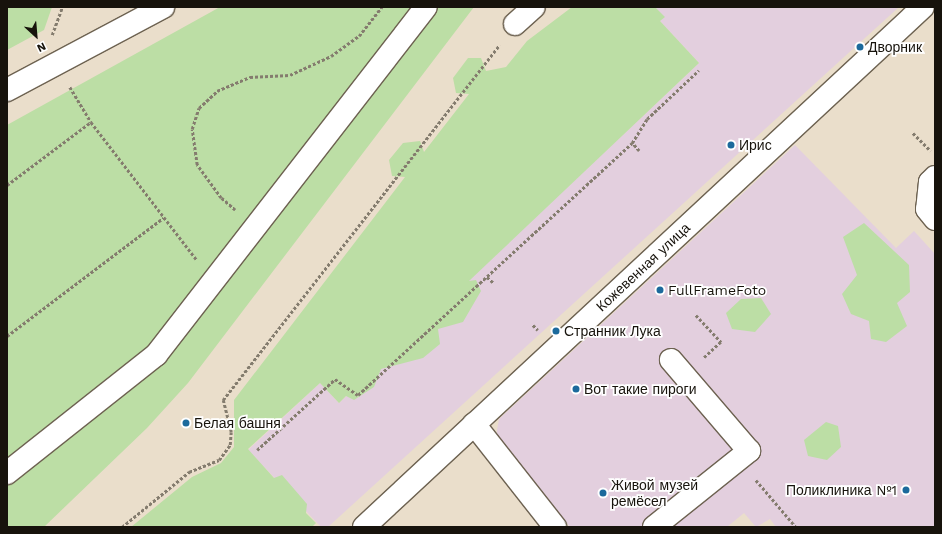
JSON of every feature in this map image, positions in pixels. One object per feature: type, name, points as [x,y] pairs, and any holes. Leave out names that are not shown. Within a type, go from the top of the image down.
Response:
[{"type":"street","points":[[7,90],[163,7]]},
{"type":"street","points":[[7,473],[156,355],[257,228],[426,7]]},
{"type":"street","points":[[515,24],[534,7]]},
{"type":"street","name":"Кожевенная улица","points":[[364,527],[922,7]]},
{"type":"street","points":[[935,177],[930,182],[927,209],[935,219]]},
{"type":"street","points":[[654,527],[749,451],[671,360]]},
{"type":"street","points":[[474,424],[555,527]]},
{"type":"path","points":[[50,41],[62,7]]},
{"type":"path","points":[[257,228],[221,198],[197,165],[192,129],[199,108],[217,91],[250,77],[290,75],[331,56],[359,36],[382,7]]},
{"type":"path","points":[[122,527],[189,472],[219,460],[230,445],[231,432],[223,400],[515,24]]},
{"type":"path","points":[[257,450],[335,379],[358,396],[632,143],[647,119],[699,70]]},
{"type":"path","points":[[70,92],[163,218],[182,241]]},
{"type":"path","points":[[7,185],[92,122]]},
{"type":"path","points":[[913,133],[935,155]]},
{"type":"path","points":[[632,143],[640,150]]},
{"type":"path","points":[[7,336],[163,218]]},
{"type":"path","points":[[487,277],[494,283]]},
{"type":"path","points":[[696,315],[721,342]]},
{"type":"path","points":[[738,460],[796,527]]},
{"type":"shaded area","points":[[655,7],[899,7],[328,527],[321,527],[248,450],[320,383],[339,403],[699,63],[660,21],[664,17]]},
{"type":"shaded area","points":[[795,145],[896,248],[914,231],[935,254],[935,527],[776,527],[770,519],[756,527],[744,513],[727,527],[570,527],[496,436],[499,419]]},
{"type":"green space","points":[[7,7],[52,7],[44,30],[7,50]]},
{"type":"green space","points":[[220,7],[418,7],[153,349],[7,462],[7,125]]},
{"type":"green space","points":[[437,7],[474,7],[188,383],[147,428],[44,527],[7,527],[7,465],[214,298]]},
{"type":"green space","points":[[572,7],[655,7],[665,17],[660,21],[699,63],[469,281],[476,280],[481,291],[463,322],[438,329],[440,344],[423,358],[381,369],[374,387],[354,400],[346,396],[339,403],[320,383],[248,449],[274,478],[282,475],[307,504],[306,513],[316,523],[312,527],[131,527],[192,477],[221,463],[234,447],[234,400],[405,177],[392,176],[389,160],[403,143],[420,141],[424,152],[469,94],[456,93],[453,78],[468,58],[481,58],[486,71],[506,67],[527,41]]},
{"type":"green space","points":[[864,223],[909,265],[910,292],[897,303],[907,326],[886,342],[871,339],[869,321],[851,314],[842,294],[857,275],[843,237]]},
{"type":"green space","points":[[761,298],[771,314],[755,332],[732,329],[726,313],[741,299]]},
{"type":"green space","points":[[826,422],[838,426],[841,447],[827,460],[808,456],[804,440]]},
{"type":"place","name":"Дворник","points":[[860,47]]},
{"type":"place","name":"Ирис","points":[[731,145]]},
{"type":"place","name":"FullFrameFoto","points":[[660,290]]},
{"type":"place","name":"Странник Лука","points":[[556,331]]},
{"type":"place","name":"Вот такие пироги","points":[[576,389]]},
{"type":"place","name":"Белая башня","points":[[186,423]]},
{"type":"place","name":"Поликлиника №1","points":[[906,490]]},
{"type":"place","name":"Живой музей ремёсел","points":[[603,493]]}]
